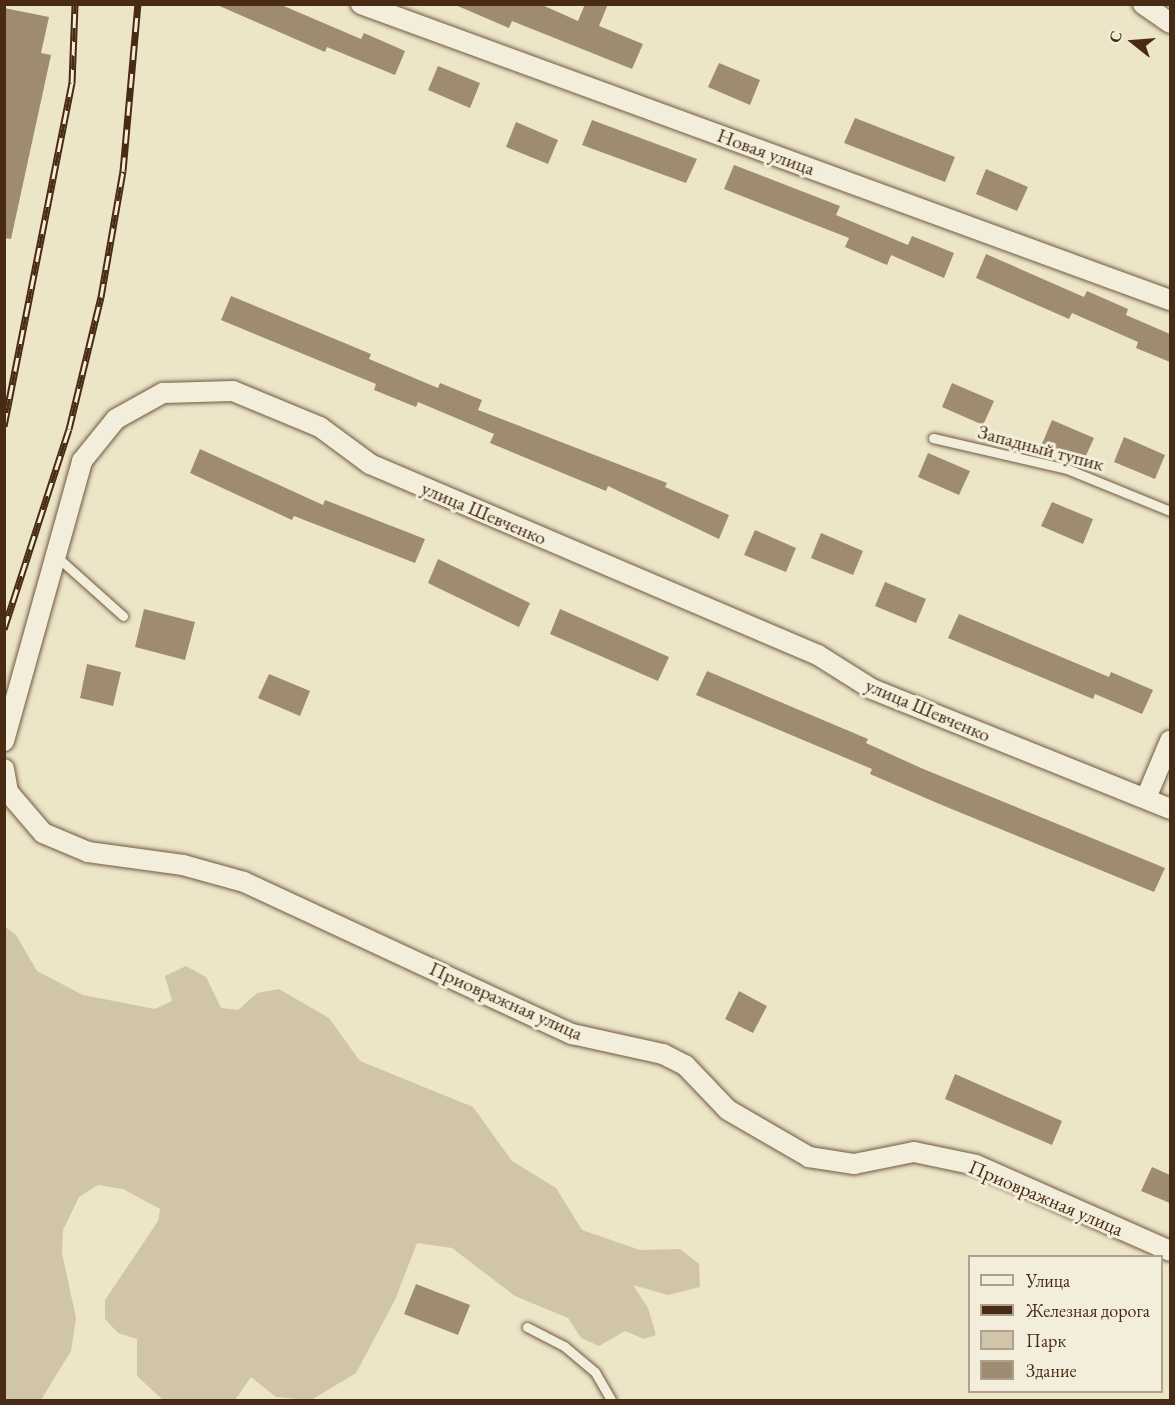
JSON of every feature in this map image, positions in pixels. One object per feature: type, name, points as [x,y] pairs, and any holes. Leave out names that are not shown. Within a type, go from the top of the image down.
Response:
[{"type":"street","name":"Новая улица","points":[[361,4],[1170,300]]},
{"type":"street","points":[[1143,4],[1170,23]]},
{"type":"street","name":"улица Шевченко","points":[[4,741],[82,461],[116,419],[163,393],[233,391],[320,427],[370,464],[818,655],[872,689],[1170,809]]},
{"type":"street","points":[[1146,798],[1170,741]]},
{"type":"street","name":"Приовражная улица","points":[[4,769],[8,792],[44,832],[88,852],[183,865],[244,882],[573,1035],[663,1054],[685,1065],[728,1110],[809,1157],[854,1164],[914,1152],[976,1166],[1170,1251]]},
{"type":"lane","name":"Западный тупик","points":[[933,438],[1067,469],[1170,511]]},
{"type":"lane","points":[[56,556],[123,616]]},
{"type":"lane","points":[[527,1327],[564,1346],[595,1372],[611,1401]]},
{"type":"green space","points":[[4,926],[16,935],[37,971],[83,995],[155,1009],[172,1001],[165,976],[186,966],[206,977],[221,1008],[238,1010],[257,993],[279,989],[329,1018],[360,1061],[473,1107],[512,1161],[556,1188],[582,1230],[640,1250],[680,1249],[699,1264],[700,1287],[668,1295],[633,1285],[648,1308],[656,1335],[644,1339],[625,1331],[599,1346],[581,1338],[568,1318],[515,1296],[452,1248],[417,1243],[395,1300],[356,1373],[311,1400],[276,1397],[251,1377],[235,1400],[163,1400],[137,1376],[137,1339],[118,1333],[105,1319],[105,1300],[158,1221],[160,1209],[123,1189],[98,1185],[79,1197],[63,1230],[62,1253],[76,1318],[71,1351],[41,1400],[5,1400]]},
{"type":"building","points":[[215,4],[279,4],[361,39],[364,33],[405,51],[395,75],[327,47],[325,52]]},
{"type":"building","points":[[453,4],[540,4],[578,21],[585,4],[608,4],[599,26],[643,44],[632,69],[512,21],[509,28]]},
{"type":"building","points":[[4,8],[49,17],[41,53],[51,55],[11,239],[4,238]]},
{"type":"building","points":[[719,63],[760,80],[750,105],[708,87]]},
{"type":"building","points":[[438,66],[480,83],[470,108],[428,90]]},
{"type":"building","points":[[855,118],[955,157],[945,182],[844,143]]},
{"type":"building","points":[[592,120],[697,159],[686,183],[582,145]]},
{"type":"building","points":[[516,122],[558,140],[548,164],[506,147]]},
{"type":"building","points":[[734,165],[840,206],[836,215],[908,245],[912,236],[954,253],[944,278],[891,255],[887,265],[845,247],[849,238],[724,189]]},
{"type":"building","points":[[986,169],[1028,187],[1017,211],[976,194]]},
{"type":"building","points":[[986,254],[1084,297],[1087,291],[1128,309],[1126,315],[1170,334],[1170,362],[1136,348],[1138,342],[1072,313],[1069,319],[976,278]]},
{"type":"building","points":[[231,296],[371,354],[369,359],[438,388],[440,383],[482,400],[478,410],[667,483],[665,487],[729,515],[719,539],[608,486],[606,491],[490,443],[494,434],[418,402],[416,407],[374,390],[376,384],[221,320]]},
{"type":"building","points":[[952,383],[994,401],[983,425],[942,407]]},
{"type":"building","points":[[1052,420],[1094,438],[1083,462],[1042,444]]},
{"type":"building","points":[[1124,437],[1165,455],[1155,479],[1114,462]]},
{"type":"building","points":[[200,449],[323,505],[325,500],[425,539],[415,563],[294,516],[292,520],[190,473]]},
{"type":"building","points":[[928,453],[970,471],[959,495],[918,477]]},
{"type":"building","points":[[1052,502],[1093,519],[1083,544],[1041,526]]},
{"type":"building","points":[[755,530],[796,548],[786,572],[744,555]]},
{"type":"building","points":[[821,533],[863,551],[853,575],[811,558]]},
{"type":"building","points":[[438,559],[530,603],[519,627],[428,583]]},
{"type":"building","points":[[885,582],[926,599],[916,623],[875,606]]},
{"type":"building","points":[[144,609],[195,622],[185,660],[135,647]]},
{"type":"building","points":[[560,609],[669,657],[658,681],[550,634]]},
{"type":"building","points":[[959,614],[1109,677],[1111,672],[1153,690],[1142,714],[1095,694],[1093,699],[948,638]]},
{"type":"building","points":[[87,664],[121,672],[113,706],[80,698]]},
{"type":"building","points":[[707,671],[868,739],[866,743],[921,768],[1165,868],[1154,892],[937,803],[870,774],[872,769],[696,695]]},
{"type":"building","points":[[269,674],[310,691],[300,716],[258,698]]},
{"type":"building","points":[[739,991],[767,1006],[753,1033],[725,1019]]},
{"type":"building","points":[[955,1074],[1062,1121],[1052,1145],[945,1099]]},
{"type":"building","points":[[1152,1167],[1170,1175],[1170,1203],[1141,1191]]},
{"type":"building","points":[[416,1284],[470,1305],[458,1335],[404,1314]]},
{"type":"railway","points":[[4,426],[72,83],[75,4]]},
{"type":"railway","points":[[4,629],[69,429],[101,297],[123,171],[138,4]]}]
